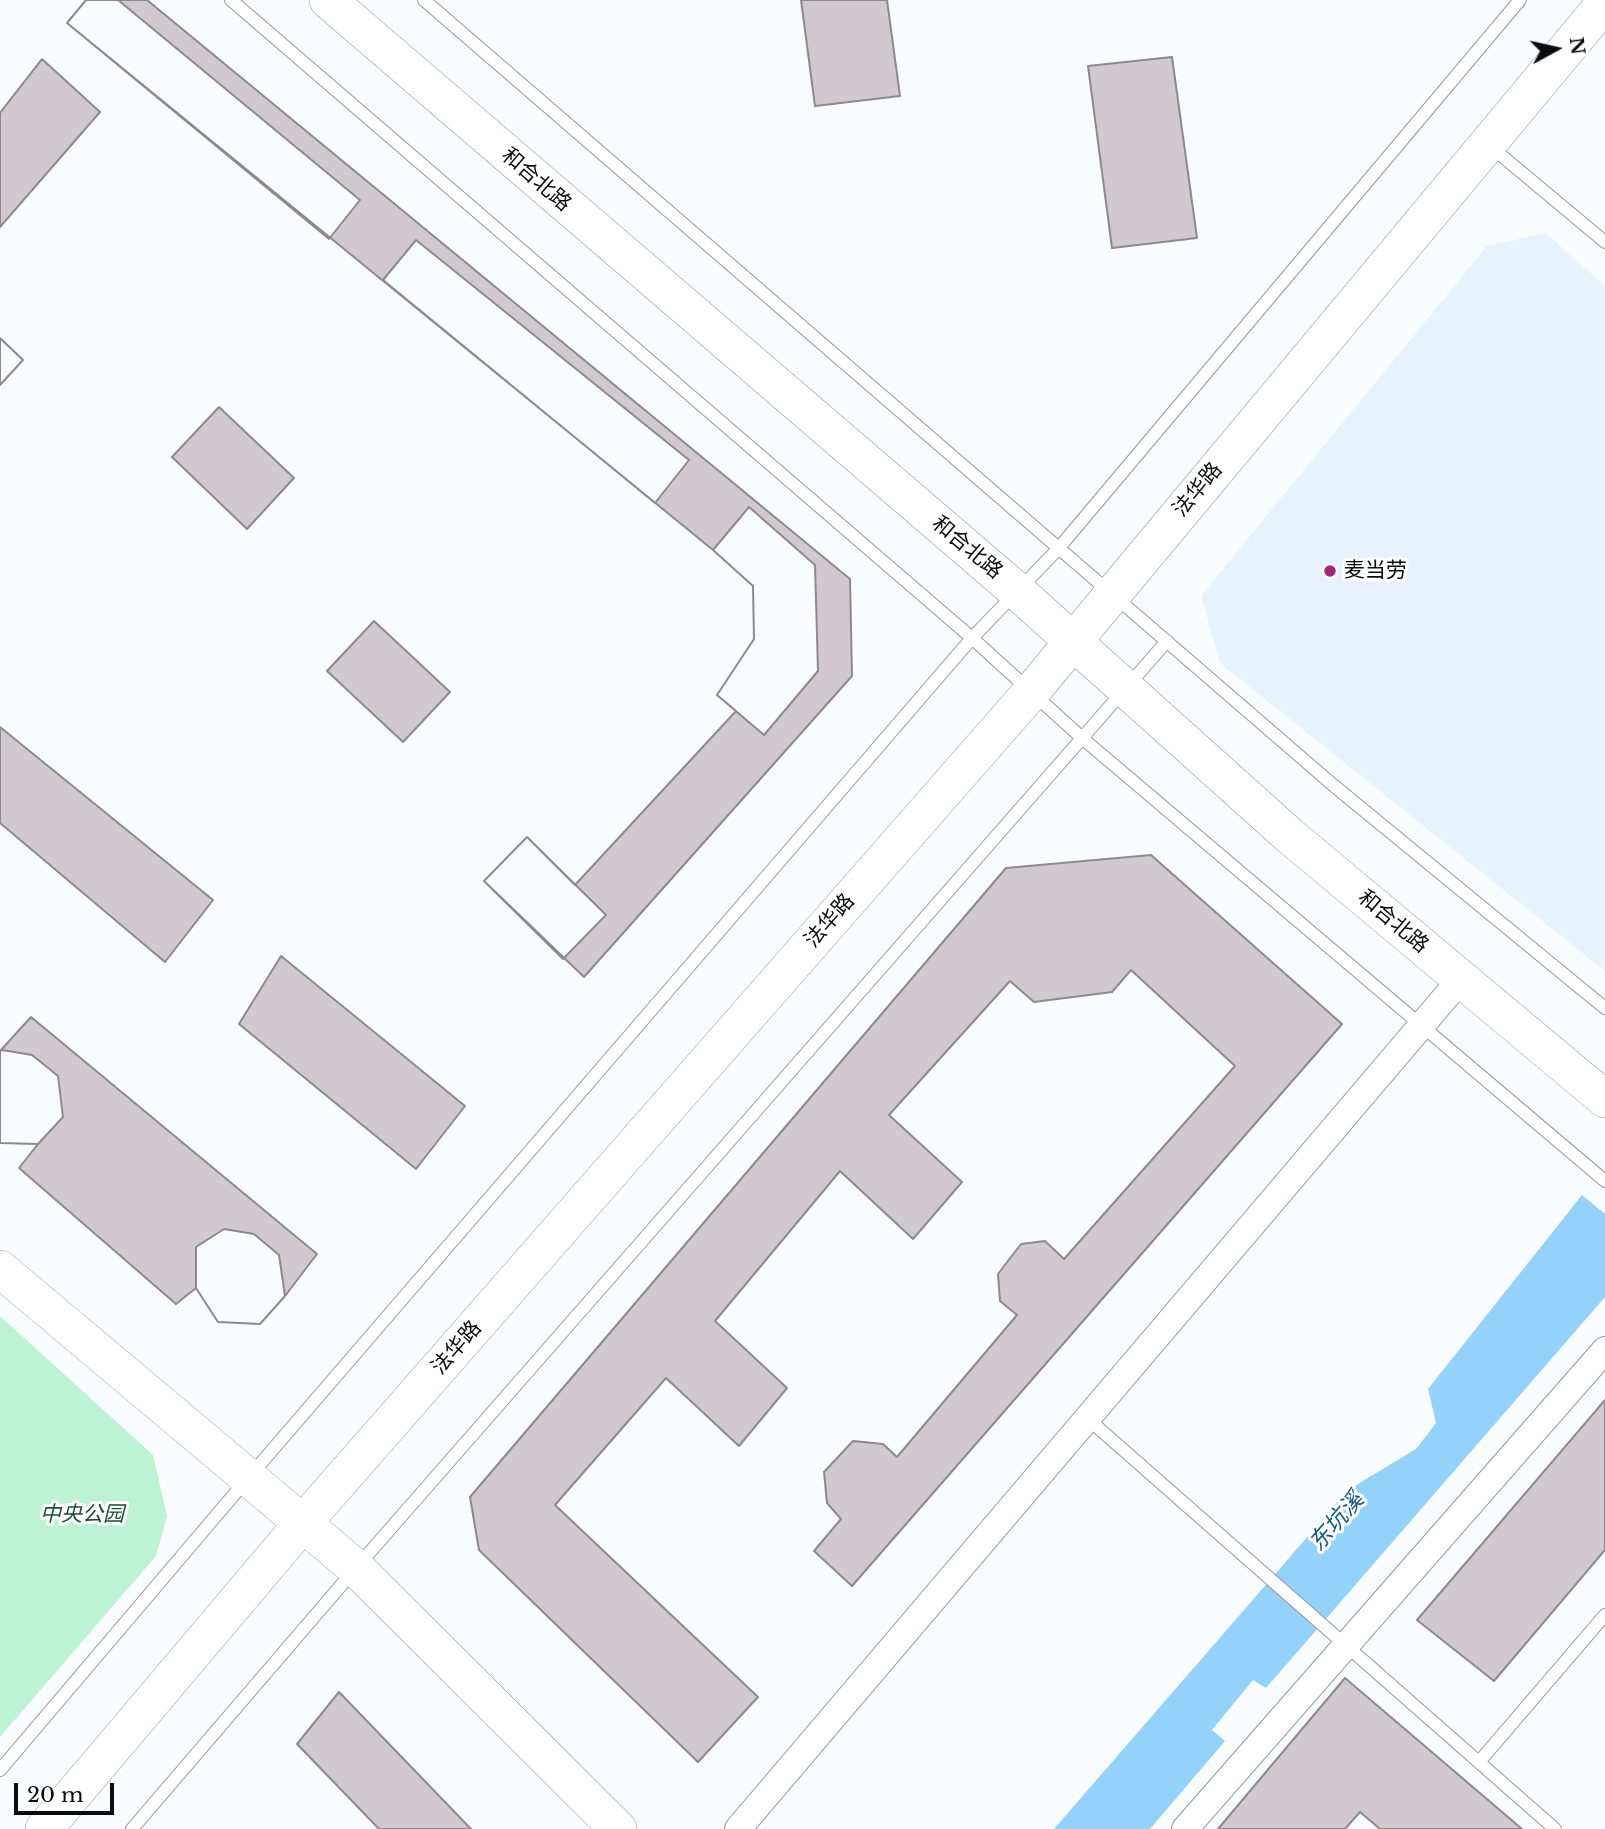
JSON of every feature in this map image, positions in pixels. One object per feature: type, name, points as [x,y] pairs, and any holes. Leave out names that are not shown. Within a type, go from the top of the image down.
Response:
[{"type":"main road","name":"和合北路","points":[[328,0],[1018,592],[1290,836],[1605,1099]]},
{"type":"main road","name":"法华路","points":[[44,1829],[303,1523],[1032,691],[1605,3]]},
{"type":"main road","points":[[0,1269],[356,1568],[618,1829]]},
{"type":"street","points":[[738,1829],[1461,979]]},
{"type":"street","points":[[1185,1829],[1338,1639],[1605,1350]]},
{"type":"lane","points":[[231,0],[972,638],[1082,738],[1605,1181]]},
{"type":"lane","points":[[424,0],[1334,785],[1605,1008]]},
{"type":"lane","points":[[0,1770],[972,638],[1059,549],[1520,0]]},
{"type":"lane","points":[[1488,144],[1605,243]]},
{"type":"lane","points":[[131,1829],[1167,641]]},
{"type":"lane","points":[[1087,1418],[1555,1829]]},
{"type":"lane","points":[[1479,1762],[1605,1615]]},
{"type":"shaded area","points":[[1546,233],[1605,286],[1605,971],[1220,663],[1201,596],[1487,246]]},
{"type":"green space","name":"中央公园","points":[[0,1316],[153,1455],[167,1516],[156,1556],[0,1737]]},
{"type":"water","name":"东坑溪","points":[[1582,1195],[1605,1214],[1605,1297],[1266,1688],[1253,1680],[1212,1730],[1225,1741],[1150,1829],[1054,1829],[1348,1490],[1416,1449],[1436,1423],[1428,1389]]},
{"type":"building","points":[[86,0],[147,0],[850,579],[852,676],[584,977],[484,881],[527,837],[575,885],[736,711],[717,695],[754,639],[753,586],[713,550],[67,23]]},
{"type":"building","points":[[86,0],[118,0],[360,200],[329,239],[67,23]]},
{"type":"building","points":[[801,0],[887,0],[900,96],[815,106]]},
{"type":"building","points":[[1172,57],[1197,238],[1112,248],[1088,66]]},
{"type":"building","points":[[42,59],[100,112],[0,227],[0,113]]},
{"type":"building","points":[[416,240],[689,460],[655,503],[383,280]]},
{"type":"building","points":[[0,338],[23,360],[0,385]]},
{"type":"building","points":[[0,338],[23,360],[0,385]]},
{"type":"building","points":[[219,407],[294,478],[247,529],[172,457]]},
{"type":"building","points":[[749,507],[815,565],[818,671],[764,735],[717,695],[754,639],[753,586],[713,550]]},
{"type":"building","points":[[374,621],[450,692],[403,742],[327,671]]},
{"type":"building","points":[[0,727],[213,900],[165,962],[0,823]]},
{"type":"building","points":[[527,837],[606,915],[563,959],[484,881]]},
{"type":"building","points":[[1151,855],[1342,1024],[852,1586],[814,1551],[841,1519],[827,1503],[824,1472],[853,1441],[883,1444],[897,1457],[1017,1315],[1000,1301],[998,1274],[1021,1244],[1045,1241],[1064,1259],[1235,1066],[1131,970],[1112,992],[1034,1002],[1010,981],[889,1115],[962,1182],[913,1239],[840,1171],[715,1321],[787,1388],[739,1446],[666,1378],[555,1505],[758,1697],[698,1762],[479,1550],[470,1497],[1006,868]]},
{"type":"building","points":[[281,956],[465,1106],[416,1169],[239,1024]]},
{"type":"building","points":[[31,1017],[317,1254],[260,1324],[218,1322],[196,1288],[176,1304],[19,1168],[38,1144],[0,1143],[0,1051]]},
{"type":"building","points":[[2,1050],[32,1055],[58,1076],[63,1117],[38,1144],[0,1143]]},
{"type":"building","points":[[224,1229],[254,1234],[279,1255],[285,1296],[260,1324],[218,1322],[196,1288],[196,1247]]},
{"type":"building","points":[[1605,1400],[1605,1550],[1494,1681],[1417,1620]]},
{"type":"building","points":[[1345,1678],[1522,1829],[1380,1829],[1360,1812],[1345,1829],[1218,1829]]},
{"type":"building","points":[[339,1692],[471,1829],[379,1829],[297,1744]]},
{"type":"place","name":"麦当劳","points":[[1330,571]]}]
